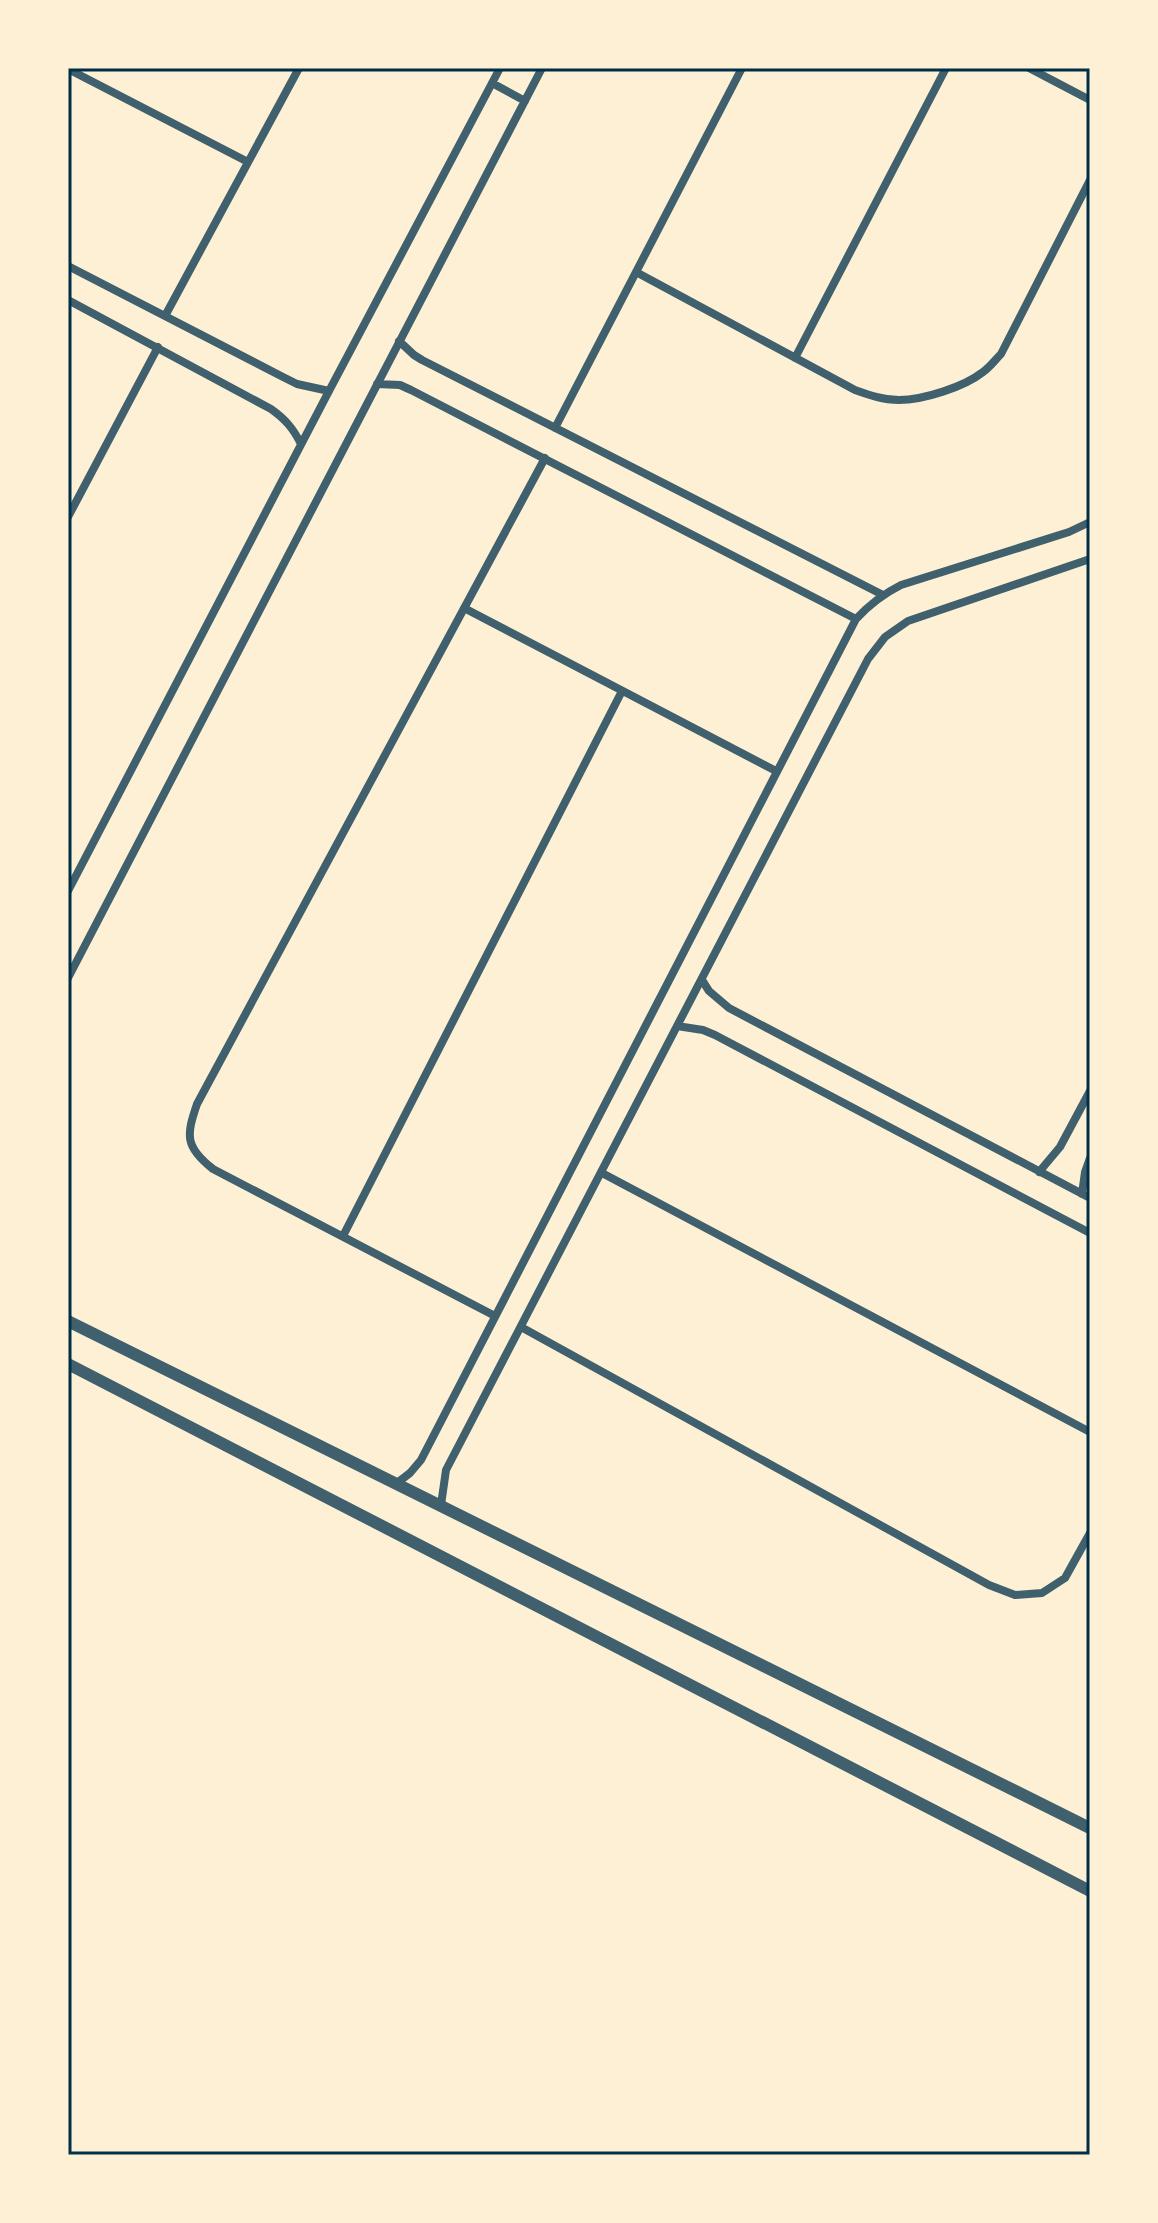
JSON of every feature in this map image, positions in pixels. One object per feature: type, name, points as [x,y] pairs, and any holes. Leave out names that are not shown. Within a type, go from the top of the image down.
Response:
[{"type":"street","points":[[86,78],[91,68]]},
{"type":"street","points":[[165,316],[299,68]]},
{"type":"street","points":[[68,891],[500,68]]},
{"type":"street","points":[[68,978],[542,68]]},
{"type":"street","points":[[555,428],[742,68]]},
{"type":"street","points":[[795,358],[946,68]]},
{"type":"street","points":[[1029,68],[1090,100]]},
{"type":"street","points":[[68,69],[248,162]]},
{"type":"street","points":[[492,83],[525,101]]},
{"type":"street","points":[[636,272],[855,390],[876,398],[898,400],[921,397],[960,385],[983,373],[1001,354],[1090,180]]},
{"type":"street","points":[[68,266],[297,384],[329,391]]},
{"type":"street","points":[[68,300],[285,418],[301,444]]},
{"type":"street","points":[[399,341],[414,355],[883,595]]},
{"type":"street","points":[[68,517],[72,499],[158,347]]},
{"type":"street","points":[[377,384],[400,385],[411,390],[856,619]]},
{"type":"street","points":[[495,1316],[213,1169],[198,1158],[189,1144],[190,1125],[197,1104],[545,458]]},
{"type":"street","points":[[397,1483],[421,1460],[856,619],[868,606],[901,585],[1069,532],[1090,522]]},
{"type":"street","points":[[441,1505],[446,1470],[868,659],[885,637],[908,621],[1090,559]]},
{"type":"street","points":[[464,608],[776,771]]},
{"type":"street","points":[[343,1236],[622,691]]},
{"type":"street","points":[[702,980],[709,991],[729,1008],[1086,1196],[1085,1172],[1090,1158]]},
{"type":"street","points":[[677,1026],[715,1035],[1090,1233]]},
{"type":"street","points":[[1039,1172],[1060,1147],[1090,1091]]},
{"type":"street","points":[[602,1173],[1090,1432]]},
{"type":"street","points":[[68,1321],[1090,1828]]},
{"type":"street","points":[[521,1327],[976,1577],[1015,1595],[1042,1593],[1065,1578],[1090,1533]]},
{"type":"street","points":[[68,1364],[1090,1891]]}]
